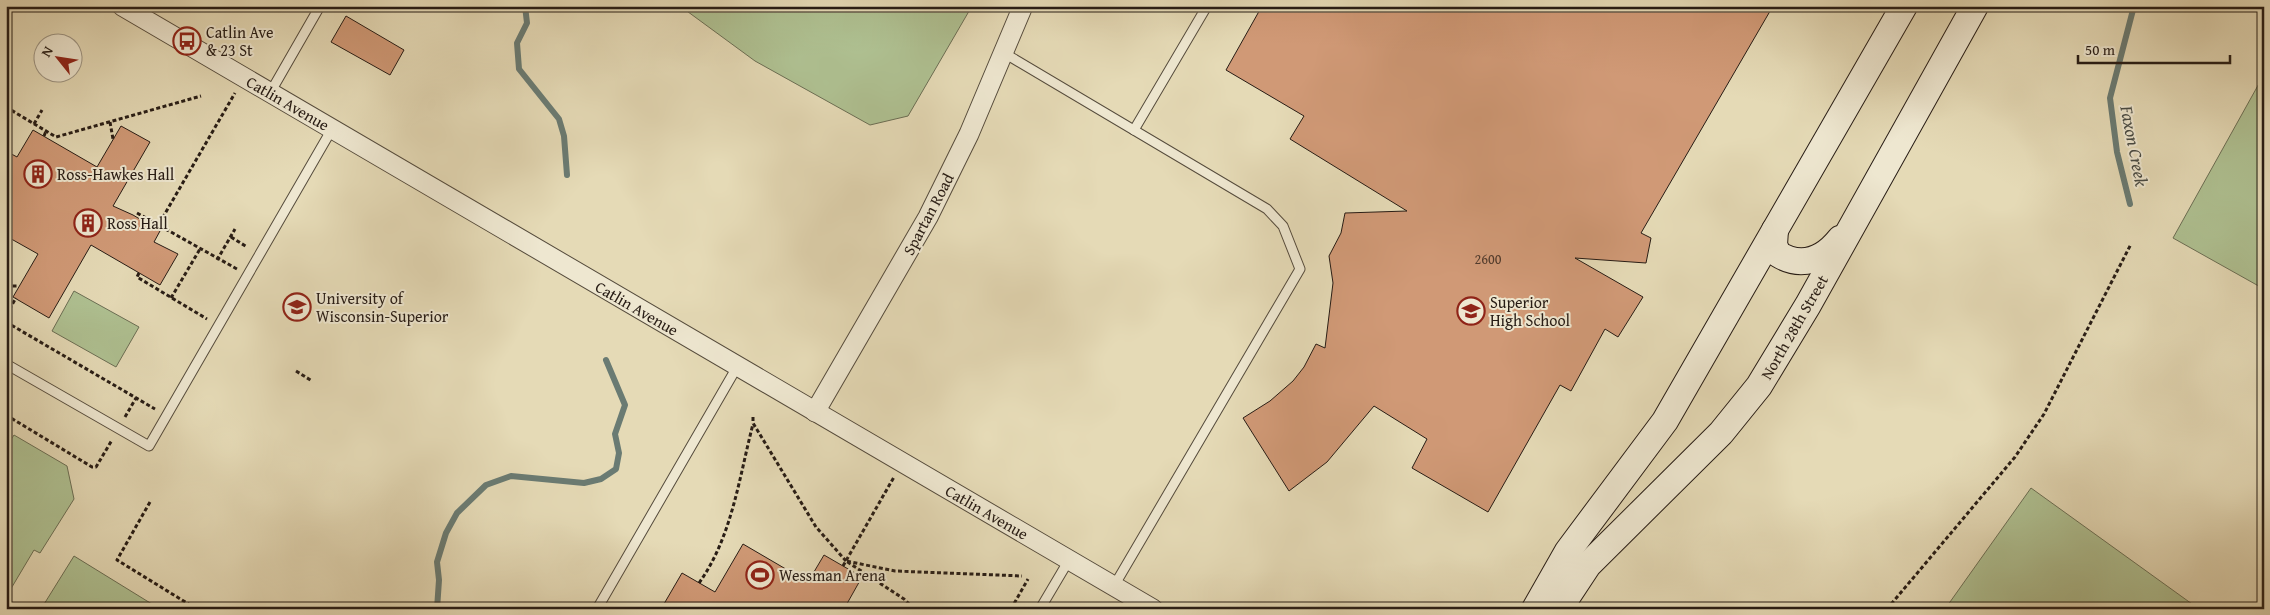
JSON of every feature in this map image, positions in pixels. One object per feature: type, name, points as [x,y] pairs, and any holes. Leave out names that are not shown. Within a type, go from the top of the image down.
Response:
[{"type":"main road","points":[[1535,609],[1583,530],[1665,421],[1904,6]]},
{"type":"main road","name":"North 28th Street","points":[[1559,609],[1588,565],[1712,442],[1744,406],[1784,347],[1974,6]]},
{"type":"main road","points":[[1775,230],[1774,245],[1778,254],[1789,260],[1805,262],[1819,258],[1829,250],[1854,221]]},
{"type":"street","name":"Spartan Road","points":[[814,412],[928,217],[965,141],[1023,6]]},
{"type":"street","name":"Catlin Avenue","points":[[130,8],[244,78],[1153,609]]},
{"type":"lane","points":[[270,93],[320,6]]},
{"type":"lane","points":[[1134,130],[1207,6]]},
{"type":"lane","points":[[1004,53],[1251,198],[1273,214],[1286,232],[1300,269],[1114,586]]},
{"type":"lane","points":[[6,364],[149,446],[332,129]]},
{"type":"lane","points":[[597,609],[737,367]]},
{"type":"lane","points":[[1040,609],[1069,560]]},
{"type":"path","points":[[157,227],[244,78]]},
{"type":"path","points":[[6,107],[56,137],[201,96]]},
{"type":"path","points":[[34,124],[42,110]]},
{"type":"path","points":[[110,122],[114,139]]},
{"type":"path","points":[[44,136],[46,131]]},
{"type":"path","points":[[137,213],[157,227],[248,276]]},
{"type":"path","points":[[217,260],[235,230]]},
{"type":"path","points":[[231,237],[260,254]]},
{"type":"path","points":[[1887,609],[2015,457],[2044,414],[2131,244]]},
{"type":"path","points":[[171,298],[200,249]]},
{"type":"path","points":[[139,273],[137,277],[208,319]]},
{"type":"path","points":[[6,286],[19,286]]},
{"type":"path","points":[[6,315],[16,298]]},
{"type":"path","points":[[6,322],[166,416]]},
{"type":"path","points":[[296,371],[312,381]]},
{"type":"path","points":[[6,415],[92,467],[96,467],[136,398]]},
{"type":"path","points":[[699,583],[710,567],[728,522],[741,478],[753,417]]},
{"type":"path","points":[[753,423],[816,527],[846,561],[904,599],[914,609]]},
{"type":"path","points":[[843,566],[902,463]]},
{"type":"path","points":[[150,502],[117,560],[195,608]]},
{"type":"path","points":[[846,561],[895,571],[1022,576]]},
{"type":"path","points":[[1011,609],[1028,579]]},
{"type":"green space","points":[[680,6],[972,6],[908,116],[870,125],[755,61]]},
{"type":"green space","points":[[2261,80],[2264,81],[2264,289],[2173,238]]},
{"type":"green space","points":[[74,291],[139,327],[116,367],[52,331]]},
{"type":"green space","points":[[14,435],[67,466],[74,499],[40,553],[34,550],[6,597],[6,439],[10,441]]},
{"type":"green space","points":[[2031,488],[2199,609],[1945,609]]},
{"type":"green space","points":[[74,556],[160,609],[41,609]]},
{"type":"building","points":[[1262,6],[1773,6],[1641,233],[1651,238],[1646,263],[1575,258],[1643,297],[1618,337],[1605,329],[1571,391],[1560,385],[1488,512],[1412,468],[1427,439],[1374,406],[1327,462],[1289,491],[1243,418],[1270,401],[1293,381],[1304,367],[1316,344],[1325,348],[1333,283],[1329,256],[1341,233],[1345,213],[1407,211],[1290,139],[1304,116],[1226,70]]},
{"type":"building","points":[[346,16],[404,50],[390,75],[331,42]]},
{"type":"building","name":"Ross Hall","points":[[121,126],[150,142],[113,206],[160,231],[154,242],[178,254],[160,285],[91,245],[49,318],[13,297],[38,254],[6,236],[6,151],[17,157],[33,130],[97,167]]},
{"type":"building","name":"Wessman Arena","points":[[743,544],[808,582],[824,555],[862,577],[844,609],[661,609],[682,573],[715,592]]},
{"type":"waterway","name":"Faxon Creek","points":[[525,6],[527,23],[517,43],[519,69],[559,119],[564,136],[567,175]]},
{"type":"waterway","name":"Faxon Creek","points":[[2130,204],[2117,152],[2110,98],[2134,6]]},
{"type":"waterway","name":"Faxon Creek","points":[[437,609],[439,580],[437,562],[446,533],[457,513],[486,485],[511,476],[584,483],[601,479],[616,469],[619,453],[615,434],[625,405],[606,360]]},
{"type":"place","name":"Catlin Ave & 23 St","points":[[187,41]]},
{"type":"place","name":"Ross-Hawkes Hall","points":[[38,174]]},
{"type":"place","name":"Ross Hall","points":[[88,223]]},
{"type":"place","name":"University of Wisconsin-Superior","points":[[297,307]]},
{"type":"place","name":"Superior High School","points":[[1471,311]]},
{"type":"place","name":"Wessman Arena","points":[[760,575]]}]
